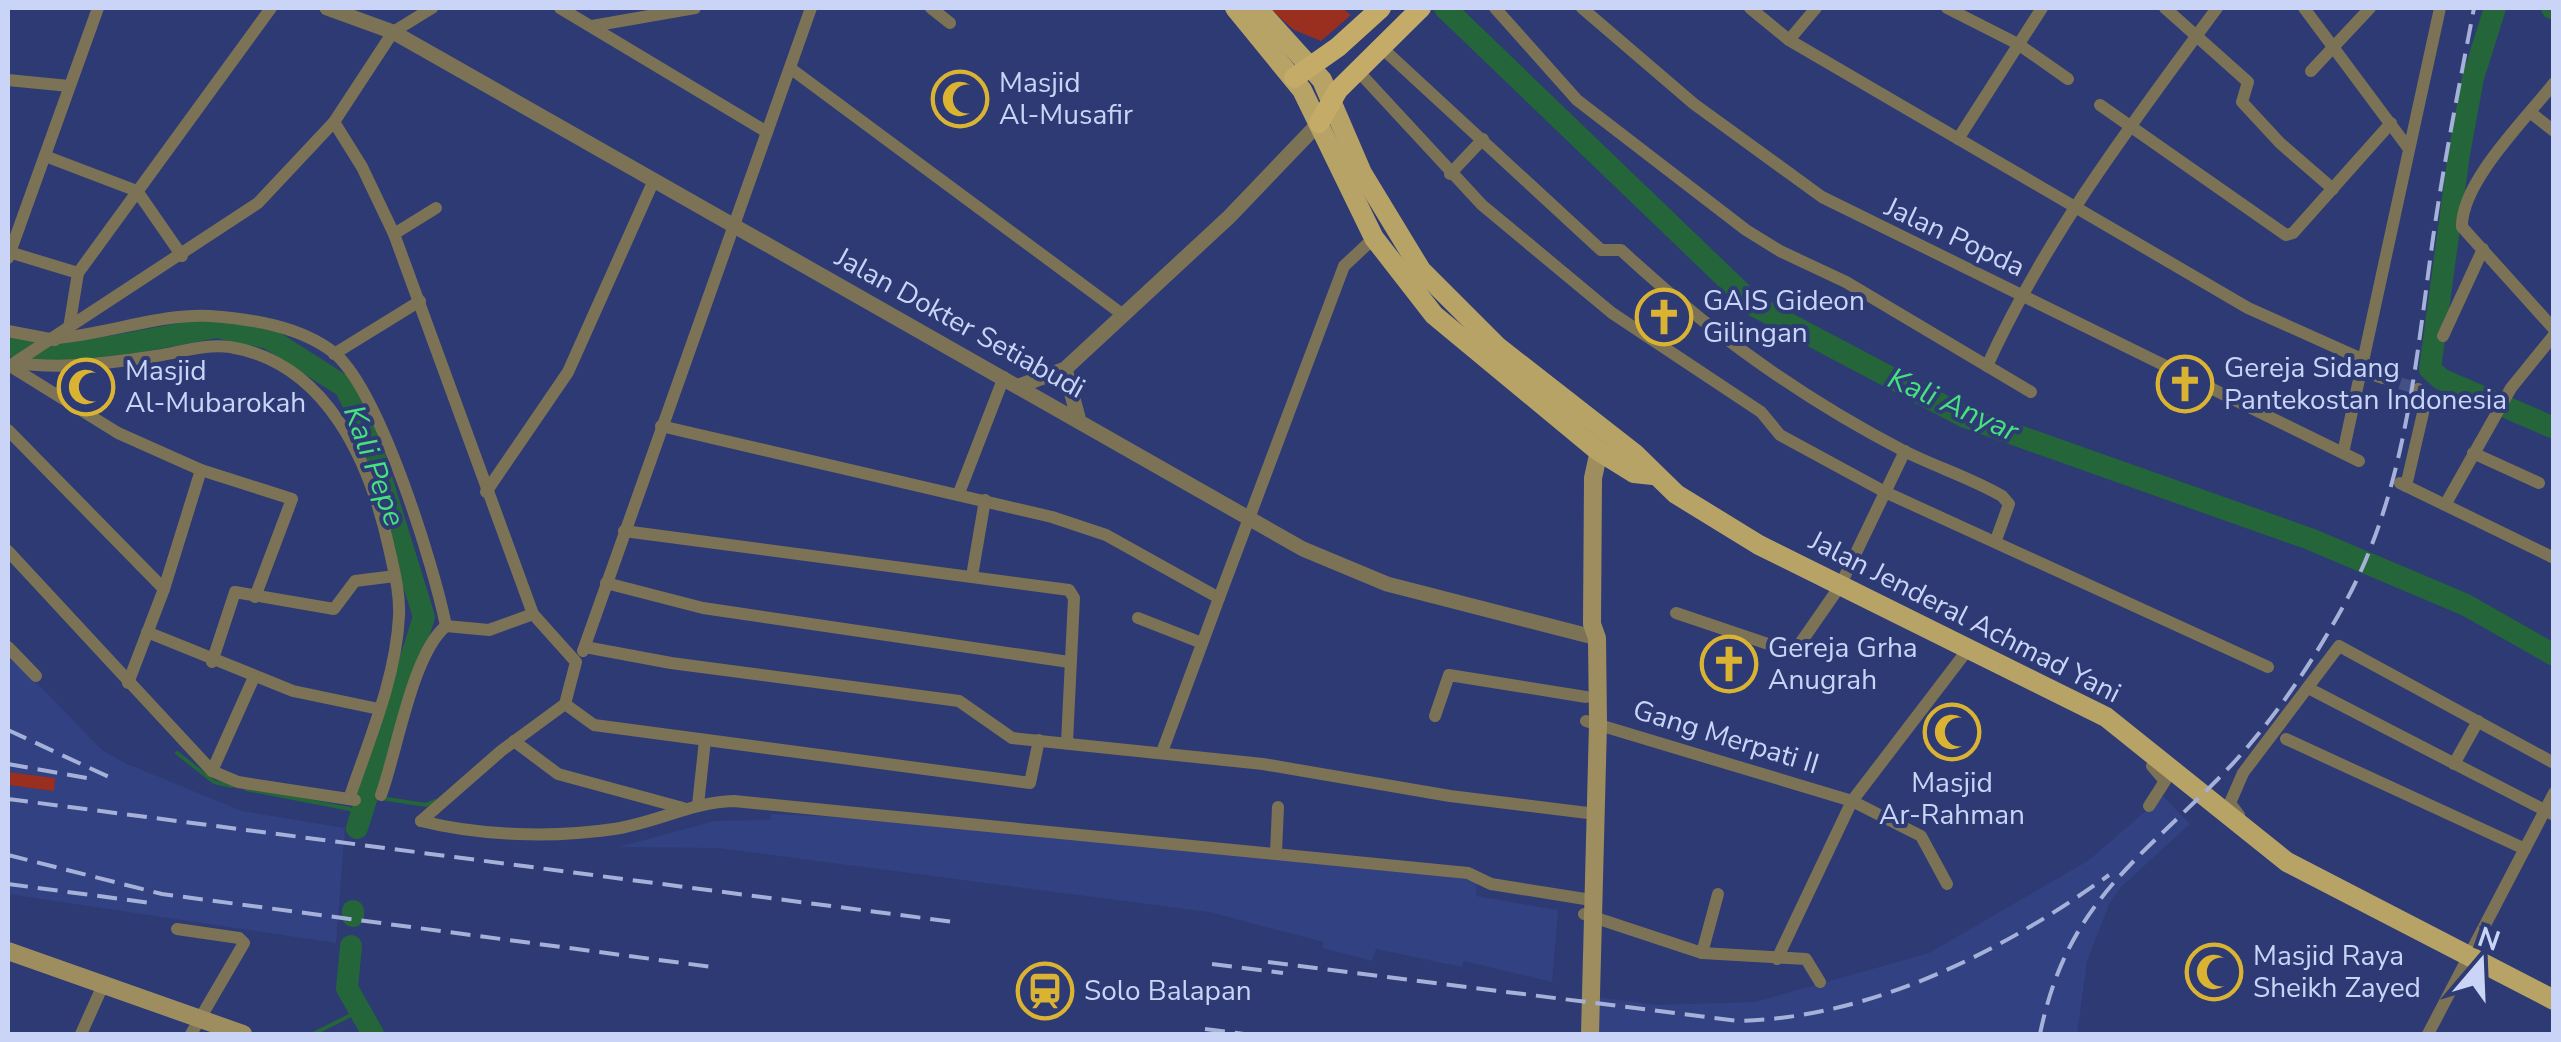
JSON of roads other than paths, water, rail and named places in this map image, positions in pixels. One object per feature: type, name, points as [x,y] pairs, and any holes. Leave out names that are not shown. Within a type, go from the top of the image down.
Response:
[{"type":"highway","points":[[1319,124],[1333,99],[1420,8]]},
{"type":"highway","points":[[1294,78],[1375,14]]},
{"type":"main road","name":"Jalan Jenderal Achmad Yani","points":[[1235,8],[1294,78],[1374,238],[1434,315],[1601,440],[1729,528],[2106,717],[2287,862],[2554,1000]]},
{"type":"main road","name":"Jalan Jenderal Achmad Yani","points":[[1257,8],[1312,66],[1333,99],[1372,189],[1421,270],[1498,348],[1601,440]]},
{"type":"main road","points":[[1332,155],[1352,146]]},
{"type":"main road","points":[[1581,1034],[1591,813],[1593,478],[1601,440]]},
{"type":"main road","points":[[1592,633],[1586,697],[1592,723]]},
{"type":"main road","points":[[1588,910],[1590,1034]]},
{"type":"main road","points":[[8,951],[104,983],[195,1026],[243,1034]]},
{"type":"street","points":[[78,273],[8,255],[98,8]]},
{"type":"street","points":[[58,337],[78,273],[270,8]]},
{"type":"street","name":"Jalan Dokter Setiabudi","points":[[327,8],[393,32],[1078,417],[1249,520],[1335,564],[1387,584],[1592,633]]},
{"type":"street","points":[[15,364],[258,203],[334,122],[393,32],[415,12],[432,8]]},
{"type":"street","points":[[560,8],[767,132]]},
{"type":"street","points":[[592,26],[695,8]]},
{"type":"street","points":[[811,8],[585,647],[576,662],[565,704],[514,741],[421,821],[480,831],[595,830],[734,801],[1471,873],[1491,884],[1588,910],[1702,952],[1809,960],[1820,982]]},
{"type":"street","points":[[931,8],[950,23]]},
{"type":"street","points":[[1495,8],[1577,100],[1746,230],[1846,282],[2031,392]]},
{"type":"street","name":"Jalan Popda","points":[[1582,8],[1717,122],[1822,197],[2359,461]]},
{"type":"street","points":[[1750,8],[1789,40],[2243,305],[2384,378]]},
{"type":"street","points":[[1789,40],[1816,8]]},
{"type":"street","points":[[1947,8],[2018,44],[2068,80]]},
{"type":"street","points":[[1958,138],[2042,8]]},
{"type":"street","points":[[2165,8],[2248,82],[2244,105],[2332,188]]},
{"type":"street","points":[[1988,366],[2020,295],[2128,127],[2218,8]]},
{"type":"street","points":[[2304,8],[2410,149]]},
{"type":"street","points":[[2311,70],[2370,8]]},
{"type":"street","points":[[2344,453],[2440,8]]},
{"type":"street","points":[[1385,45],[1597,248],[1606,253],[1618,248],[1754,360],[1905,451],[2002,496],[2009,504],[1996,540]]},
{"type":"street","points":[[790,68],[1122,314]]},
{"type":"street","points":[[1358,71],[1450,174],[1612,313],[1761,412],[1780,436],[1886,492],[2268,667]]},
{"type":"street","points":[[8,80],[69,86]]},
{"type":"street","points":[[2445,505],[2507,394],[2554,332],[2462,228],[2467,198],[2554,83]]},
{"type":"street","points":[[2100,105],[2277,232],[2294,233],[2394,125],[2416,119]]},
{"type":"street","points":[[2531,113],[2554,131]]},
{"type":"street","points":[[334,122],[362,167],[394,234],[534,614],[576,662]]},
{"type":"street","points":[[959,493],[1012,382],[1065,369],[1319,124]]},
{"type":"street","points":[[1450,174],[1483,139]]},
{"type":"street","points":[[45,156],[137,191],[182,256]]},
{"type":"street","points":[[486,492],[568,372],[654,180]]},
{"type":"street","points":[[394,234],[436,208]]},
{"type":"street","points":[[1162,752],[1344,266],[1374,238]]},
{"type":"street","points":[[2443,336],[2483,250]]},
{"type":"street","points":[[334,354],[420,301]]},
{"type":"street","points":[[8,331],[58,337],[208,316],[282,326],[334,354],[359,386],[384,438],[446,626]]},
{"type":"street","points":[[8,551],[212,771],[238,782],[352,799],[396,643],[399,604],[380,508],[342,423],[316,390],[288,370],[227,346],[80,364],[15,364]]},
{"type":"street","points":[[15,364],[118,434],[200,470],[292,499],[255,597]]},
{"type":"street","points":[[1065,369],[1078,417]]},
{"type":"street","points":[[2418,389],[2426,400],[2403,484],[2554,558]]},
{"type":"street","points":[[660,426],[959,493],[1106,535],[1219,598]]},
{"type":"street","points":[[8,430],[164,588]]},
{"type":"street","points":[[1676,613],[1792,651],[1840,586],[1905,451]]},
{"type":"street","points":[[2474,453],[2539,483]]},
{"type":"street","points":[[128,683],[164,588],[200,470]]},
{"type":"street","points":[[972,576],[985,500]]},
{"type":"street","points":[[624,532],[1070,590],[1074,598],[1067,742]]},
{"type":"street","points":[[212,662],[235,592],[334,609],[355,581],[395,576]]},
{"type":"street","points":[[606,584],[702,608],[1069,662]]},
{"type":"street","points":[[446,626],[489,630],[534,614]]},
{"type":"street","points":[[1138,618],[1202,643]]},
{"type":"street","points":[[381,795],[412,690],[433,641],[446,626]]},
{"type":"street","points":[[147,632],[212,662],[304,694],[379,709]]},
{"type":"street","points":[[2287,862],[2230,803],[2242,774],[2339,646],[2554,763]]},
{"type":"street","points":[[8,647],[36,676]]},
{"type":"street","points":[[585,647],[715,670],[959,701],[1012,738],[1162,752],[1591,813]]},
{"type":"street","points":[[1777,959],[1852,801],[1969,648]]},
{"type":"street","points":[[1436,716],[1449,675],[1586,697]]},
{"type":"street","points":[[212,771],[254,677]]},
{"type":"street","points":[[2308,688],[2549,813]]},
{"type":"street","points":[[565,704],[586,723],[1030,783],[1040,740]]},
{"type":"street","points":[[2106,717],[2116,734],[2162,775],[2164,788],[2149,806]]},
{"type":"street","points":[[2454,764],[2478,721]]},
{"type":"street","name":"Gang Merpati II","points":[[1592,723],[1852,801],[1922,836],[1947,884]]},
{"type":"street","points":[[2286,739],[2525,849]]},
{"type":"street","points":[[692,807],[705,740]]},
{"type":"street","points":[[514,741],[558,774],[692,807]]},
{"type":"street","points":[[2428,1034],[2525,849],[2549,813],[2554,793]]},
{"type":"street","points":[[1276,852],[1278,807]]},
{"type":"street","points":[[1702,952],[1718,894]]},
{"type":"street","points":[[178,929],[243,940],[235,965],[195,1026]]},
{"type":"street","points":[[82,1034],[104,983]]},
{"type":"waterway","name":"Kali Anyar","points":[[1445,8],[1755,306],[1965,417],[2310,539],[2466,605],[2554,655]]},
{"type":"waterway","points":[[2495,8],[2473,78],[2459,154],[2430,369],[2441,379],[2554,428]]},
{"type":"waterway","name":"Kali Pepe","points":[[8,344],[35,353],[110,347],[217,327],[268,338],[345,387],[366,429],[424,617],[357,828]]},
{"type":"waterway","points":[[177,753],[214,782],[232,786]]},
{"type":"waterway","points":[[246,789],[350,809],[360,817]]},
{"type":"waterway","points":[[368,796],[426,805],[435,801]]},
{"type":"waterway","name":"Kali Pepe","points":[[353,911],[353,916]]},
{"type":"waterway","name":"Kali Pepe","points":[[351,946],[347,988],[373,1034]]},
{"type":"waterway","points":[[313,1034],[359,1011]]},
{"type":"tunnel","points":[[2383,378],[2418,389]]},
{"type":"railway","points":[[2040,1034],[2052,990],[2085,921],[2130,865],[2217,780],[2271,718],[2332,627],[2366,559],[2383,514],[2406,422],[2438,203],[2474,8]]},
{"type":"railway","points":[[8,730],[109,777]]},
{"type":"railway","points":[[8,764],[87,778]]},
{"type":"railway","points":[[8,799],[954,922]]},
{"type":"railway","points":[[8,855],[162,894],[712,967]]},
{"type":"railway","points":[[1268,962],[1738,1021],[1788,1017],[1837,1008],[1933,976],[2025,930],[2109,875]]},
{"type":"railway","points":[[8,884],[151,903]]},
{"type":"railway","points":[[1212,964],[1283,973]]},
{"type":"railway","points":[[1205,1029],[1244,1034]]},
{"type":"place","name":"Masjid Al-Musafir","points":[[960,99]]},
{"type":"place","name":"GAIS Gideon Gilingan","points":[[1664,317]]},
{"type":"place","name":"Gereja Sidang Pantekostan Indonesia","points":[[2185,384]]},
{"type":"place","name":"Masjid Al-Mubarokah","points":[[86,387]]},
{"type":"place","name":"Gereja Grha Anugrah","points":[[1729,664]]},
{"type":"place","name":"Masjid Ar-Rahman","points":[[1952,732]]},
{"type":"place","name":"Masjid Raya Sheikh Zayed","points":[[2214,972]]},
{"type":"place","name":"Solo Balapan","points":[[1045,991]]}]
